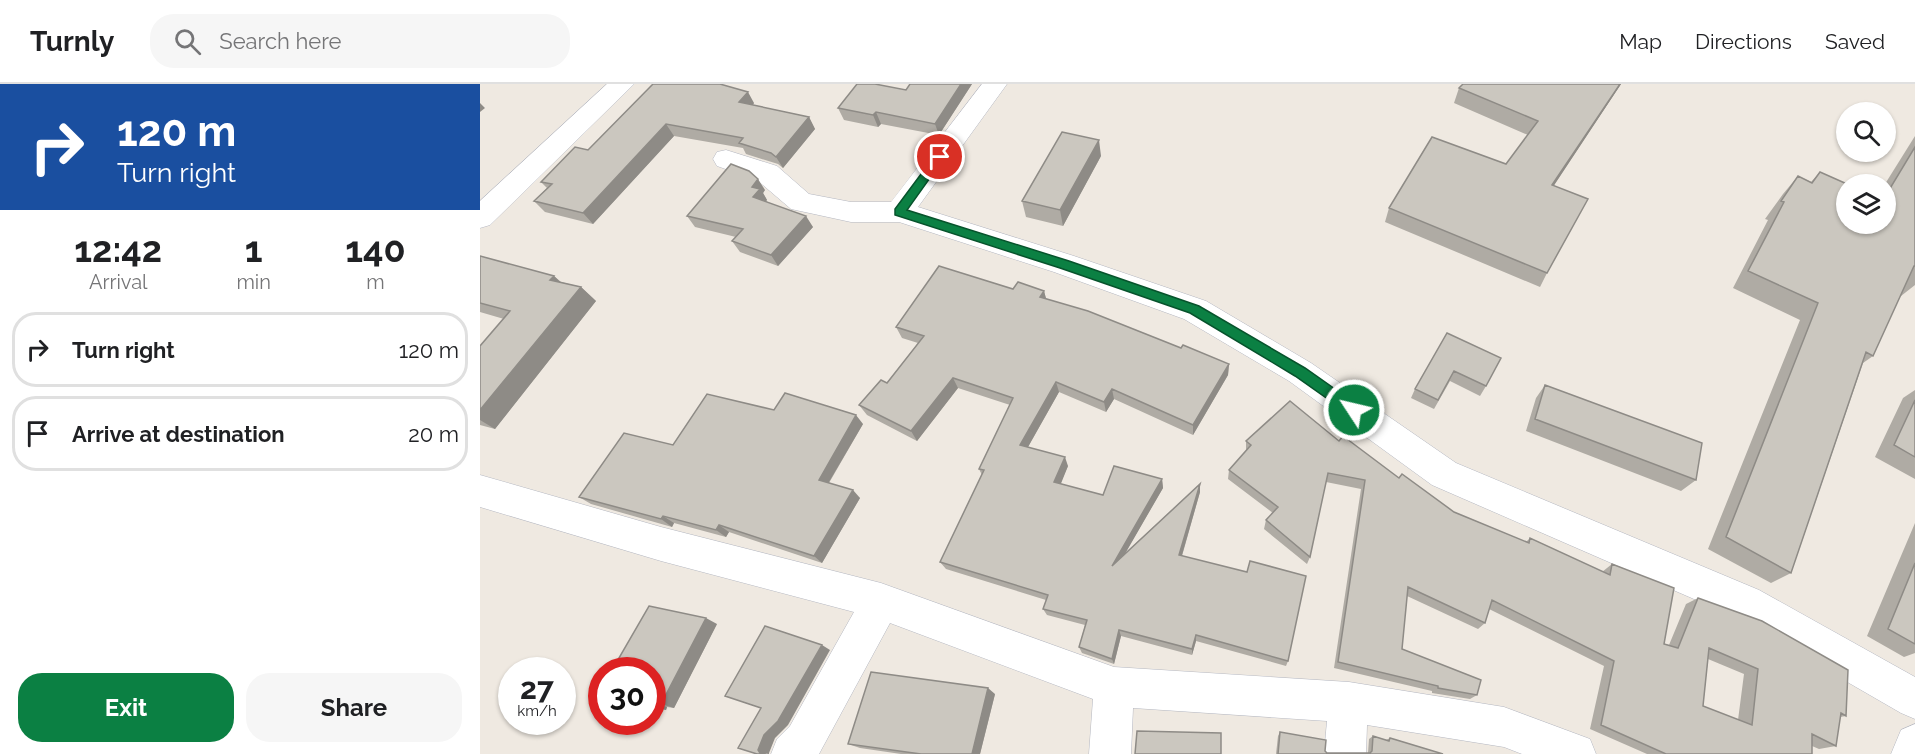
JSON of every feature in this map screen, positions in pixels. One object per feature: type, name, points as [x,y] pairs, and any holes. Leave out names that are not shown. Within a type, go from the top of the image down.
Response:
[{"type":"street","points":[[480,218],[622,84]]},
{"type":"street","points":[[899,212],[994,84]]},
{"type":"street","points":[[726,159],[767,172],[801,202],[851,212],[899,212],[1064,264],[1195,310],[1300,372],[1444,474],[1746,603],[1915,699]]},
{"type":"street","points":[[480,491],[661,544],[881,601],[1113,687],[1349,702],[1504,727],[1575,754]]},
{"type":"street","points":[[792,754],[804,740],[881,601]]},
{"type":"street","points":[[1110,754],[1113,687]]},
{"type":"street","points":[[1345,754],[1349,702]]},
{"type":"street","points":[[1912,754],[1915,744]]},
{"type":"building","points":[[653,84],[720,84],[748,92],[739,102],[809,117],[776,157],[771,153],[739,143],[743,138],[666,124],[583,213],[534,201],[552,184],[541,182],[575,147],[588,150]]},
{"type":"building","points":[[857,84],[875,84],[906,90],[910,84],[961,84],[935,124],[876,112],[873,115],[838,108]]},
{"type":"building","points":[[1463,84],[1620,84],[1552,185],[1588,199],[1547,273],[1389,208],[1432,137],[1506,164],[1538,121],[1459,88]]},
{"type":"building","points":[[1062,132],[1099,140],[1060,210],[1022,201]]},
{"type":"building","points":[[1915,147],[1915,266],[1873,356],[1866,352],[1791,573],[1726,537],[1818,303],[1748,271],[1784,202],[1781,201],[1798,176],[1812,183],[1820,172],[1836,179],[1836,234],[1896,234],[1896,178]]},
{"type":"building","points":[[731,164],[749,171],[758,179],[752,187],[760,189],[753,197],[806,216],[771,255],[732,241],[743,229],[687,216]]},
{"type":"building","points":[[480,256],[554,276],[550,280],[581,287],[480,410],[480,346],[510,311],[480,303]]},
{"type":"building","points":[[939,266],[1013,289],[1018,282],[1044,291],[1040,297],[1088,311],[1181,348],[1183,345],[1229,364],[1193,425],[1112,389],[1104,402],[1056,382],[1020,445],[1065,457],[1054,482],[1103,495],[1114,466],[1162,479],[1112,566],[1200,484],[1179,555],[1247,572],[1250,561],[1306,576],[1288,661],[1196,635],[1192,649],[1119,630],[1112,659],[1079,647],[1087,620],[1043,609],[1048,595],[940,562],[984,470],[979,469],[1013,398],[953,378],[911,431],[859,405],[881,380],[887,383],[924,336],[896,327]]},
{"type":"building","points":[[1447,333],[1501,358],[1486,386],[1454,371],[1438,400],[1415,389]]},
{"type":"building","points":[[1545,385],[1702,443],[1696,480],[1535,419]]},
{"type":"building","points":[[785,393],[856,415],[819,480],[853,490],[814,556],[719,525],[716,530],[663,516],[661,519],[579,497],[624,433],[673,445],[707,394],[774,410]]},
{"type":"building","points":[[1915,400],[1915,457],[1894,445]]},
{"type":"building","points":[[1290,401],[1339,441],[1343,436],[1399,478],[1402,474],[1454,512],[1529,543],[1530,538],[1610,575],[1612,564],[1674,588],[1664,644],[1678,648],[1698,598],[1762,621],[1848,670],[1846,716],[1841,713],[1836,746],[1812,734],[1812,754],[1666,754],[1601,725],[1614,661],[1492,600],[1485,623],[1408,587],[1402,649],[1481,680],[1477,695],[1438,688],[1438,686],[1338,662],[1365,480],[1328,473],[1310,557],[1266,520],[1278,507],[1229,470],[1251,445],[1246,441]],"holes":[[[1709,648],[1758,669],[1752,725],[1703,706]]]},
{"type":"building","points":[[1915,563],[1915,644],[1888,629]]},
{"type":"building","points":[[649,606],[706,618],[666,694],[666,657],[620,657]]},
{"type":"building","points":[[765,626],[822,645],[778,721],[764,735],[758,750],[766,754],[757,754],[738,748],[761,708],[725,696]]},
{"type":"building","points":[[871,672],[988,688],[972,754],[921,754],[848,744]]},
{"type":"building","points":[[1137,731],[1221,733],[1221,754],[1135,754]]},
{"type":"building","points":[[1280,732],[1326,740],[1325,751],[1327,753],[1370,753],[1373,736],[1389,741],[1390,738],[1443,754],[1278,754]]},
{"type":"route","points":[[940,157],[899,212],[1064,264],[1195,310],[1300,372],[1354,410]]}]
